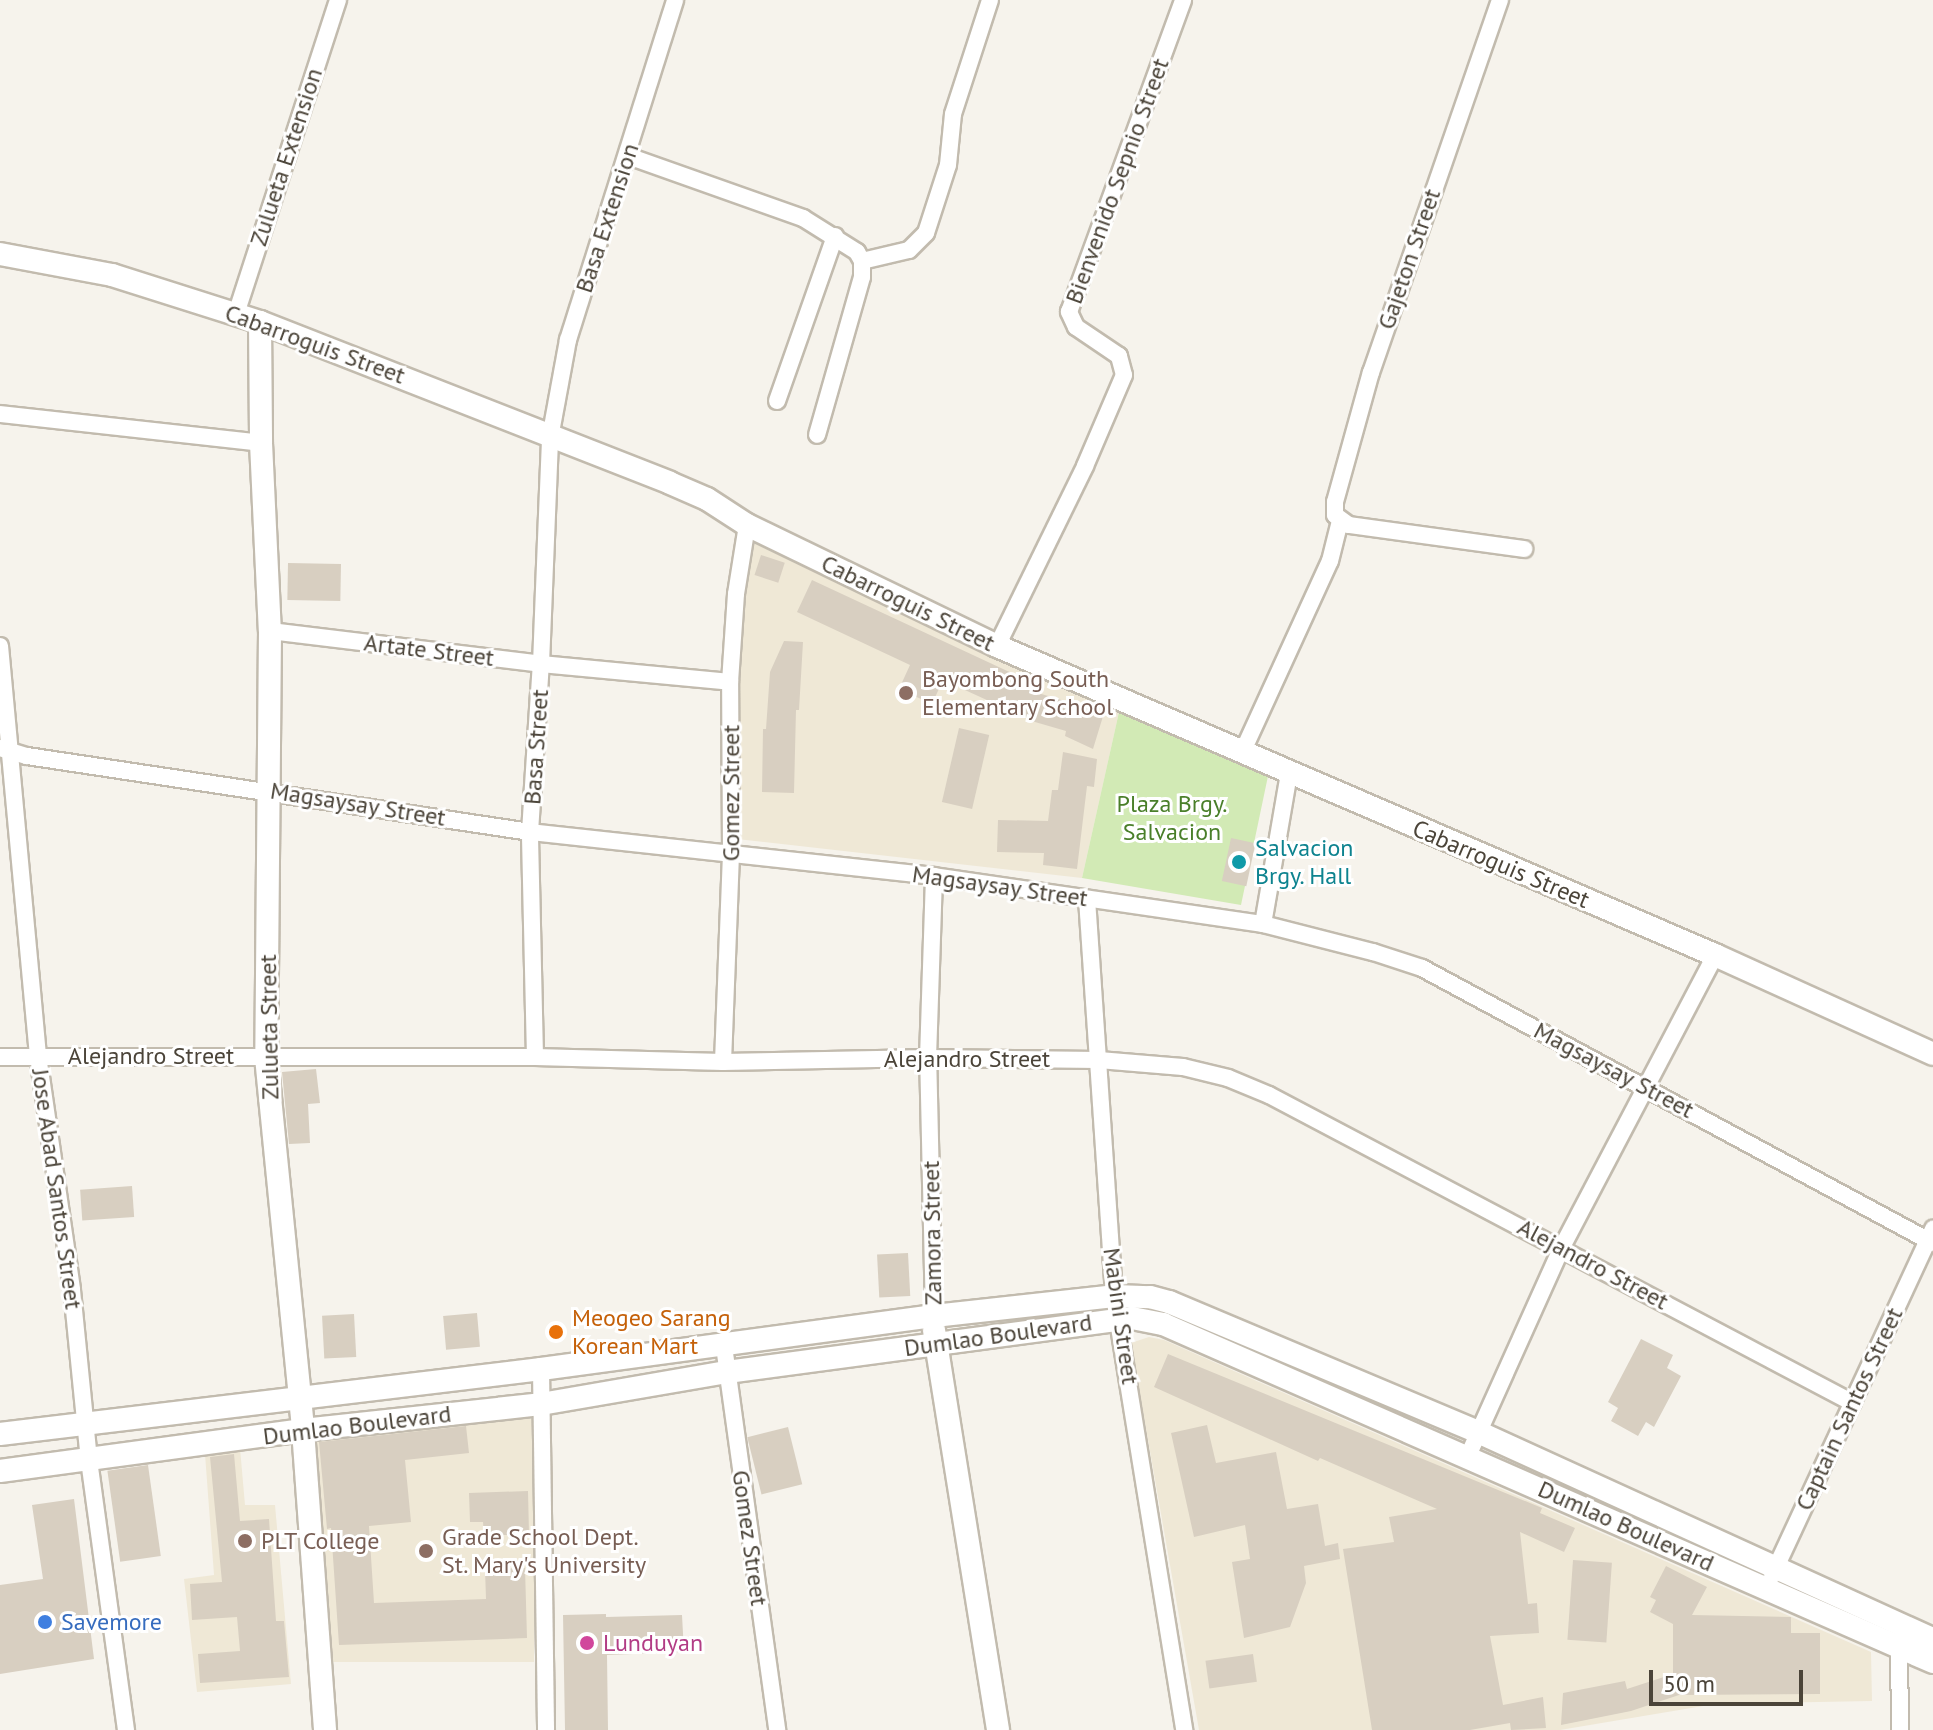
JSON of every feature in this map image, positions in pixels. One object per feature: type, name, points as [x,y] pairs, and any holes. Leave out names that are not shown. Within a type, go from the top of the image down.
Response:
[{"type":"street","name":"Zulueta Extension","points":[[236,314],[338,0]]},
{"type":"street","name":"Basa Extension","points":[[550,438],[568,340],[675,0]]},
{"type":"street","points":[[862,261],[909,250],[926,233],[948,165],[953,114],[990,0]]},
{"type":"street","name":"Bienvenido Sepnio Street","points":[[997,646],[1085,466],[1124,375],[1119,356],[1076,327],[1069,312],[1183,0]]},
{"type":"street","name":"Gajeton Street","points":[[1242,753],[1330,561],[1340,521],[1335,515],[1335,502],[1371,372],[1500,0]]},
{"type":"street","points":[[628,156],[803,218],[835,236],[862,261],[862,277],[817,435]]},
{"type":"street","points":[[777,401],[835,236]]},
{"type":"street","name":"Cabarroguis Street","points":[[0,254],[112,275],[260,322],[440,390],[550,438],[707,499],[747,525],[997,646],[1715,955],[1933,1054]]},
{"type":"street","name":"Zulueta Street","points":[[260,322],[261,443],[270,631],[266,1057],[303,1430],[325,1730]]},
{"type":"street","points":[[0,414],[261,443]]},
{"type":"street","name":"Basa Street","points":[[535,1057],[530,832],[541,664],[550,438]]},
{"type":"street","points":[[1340,521],[1349,525],[1524,549]]},
{"type":"street","name":"Gomez Street","points":[[723,1062],[731,852],[730,682],[736,594],[747,525]]},
{"type":"street","name":"Artate Street","points":[[270,631],[541,664],[730,682]]},
{"type":"street","name":"Jose Abad Santos Street","points":[[0,646],[5,749],[38,1056],[126,1730]]},
{"type":"street","name":"Magsaysay Street","points":[[5,749],[27,756],[270,790],[530,832],[934,876],[1263,924],[1422,968],[1931,1237]]},
{"type":"street","points":[[1263,924],[1289,774]]},
{"type":"street","name":"Zamora Street","points":[[934,876],[928,1058],[935,1344],[998,1730]]},
{"type":"street","name":"Mabini Street","points":[[1087,899],[1114,1296],[1120,1318],[1184,1730]]},
{"type":"street","points":[[1468,1456],[1562,1247],[1715,955]]},
{"type":"street","name":"Alejandro Street","points":[[0,1057],[535,1057],[723,1062],[928,1058],[1099,1060],[1183,1067],[1228,1078],[1317,1119],[1853,1403]]},
{"type":"street","name":"Captain Santos Street","points":[[1766,1588],[1931,1237]]},
{"type":"street","name":"Dumlao Boulevard","points":[[0,1434],[1114,1296],[1169,1302],[1478,1432],[1777,1565],[1933,1639]]},
{"type":"street","name":"Dumlao Boulevard","points":[[0,1471],[303,1430],[541,1404],[727,1372],[1120,1318],[1163,1324],[1933,1662]]},
{"type":"street","name":"Gomez Street","points":[[724,1346],[777,1730]]},
{"type":"street","points":[[541,1369],[546,1730]]},
{"type":"street","points":[[1900,1730],[1901,1622]]},
{"type":"shaded area","name":"Bayombong South Elementary School","points":[[747,540],[1119,712],[1082,878],[737,839],[733,674]]},
{"type":"shaded area","points":[[1149,1337],[1164,1340],[1871,1652],[1872,1701],[1715,1704],[1560,1730],[1199,1730],[1131,1343]]},
{"type":"shaded area","name":"Grade School Dept. St. Mary's University","points":[[310,1419],[534,1419],[534,1662],[310,1662]]},
{"type":"shaded area","name":"PLT College","points":[[240,1448],[245,1505],[275,1505],[291,1684],[197,1692],[184,1579],[214,1575],[205,1454]]},
{"type":"green space","name":"Plaza Brgy. Salvacion","points":[[1119,712],[1268,776],[1241,905],[1082,878]]},
{"type":"building","points":[[761,555],[785,563],[778,583],[755,575]]},
{"type":"building","points":[[288,563],[341,564],[340,601],[287,600]]},
{"type":"building","points":[[812,580],[1029,681],[1025,689],[1104,713],[1093,749],[1065,736],[1066,731],[1035,722],[943,680],[932,704],[899,689],[910,665],[797,612]]},
{"type":"building","points":[[784,641],[803,642],[799,710],[796,710],[794,793],[762,792],[763,729],[766,729],[770,672]]},
{"type":"building","points":[[959,728],[989,735],[972,809],[942,802]]},
{"type":"building","points":[[1063,752],[1097,759],[1094,787],[1087,786],[1077,869],[1043,865],[1044,853],[997,852],[998,820],[1048,821],[1052,790],[1058,790]]},
{"type":"building","name":"Salvacion Brgy. Hall","points":[[1231,838],[1255,843],[1246,886],[1222,881]]},
{"type":"building","points":[[316,1069],[320,1103],[308,1104],[310,1143],[289,1144],[282,1072]]},
{"type":"building","points":[[132,1186],[134,1217],[82,1221],[80,1190]]},
{"type":"building","points":[[908,1253],[910,1296],[879,1298],[877,1255]]},
{"type":"building","points":[[477,1313],[480,1347],[446,1350],[443,1316]]},
{"type":"building","points":[[354,1314],[356,1357],[324,1359],[322,1316]]},
{"type":"building","points":[[1641,1339],[1673,1355],[1667,1368],[1681,1376],[1654,1427],[1646,1422],[1638,1436],[1611,1421],[1618,1408],[1608,1402]]},
{"type":"building","points":[[1168,1354],[1542,1508],[1540,1513],[1575,1528],[1564,1552],[1520,1532],[1528,1604],[1537,1603],[1539,1633],[1490,1636],[1503,1705],[1543,1697],[1546,1728],[1511,1730],[1510,1723],[1470,1730],[1372,1730],[1343,1549],[1394,1542],[1389,1517],[1437,1509],[1320,1458],[1318,1461],[1154,1387]]},
{"type":"building","points":[[1207,1425],[1216,1463],[1276,1452],[1287,1509],[1318,1504],[1325,1546],[1338,1543],[1340,1559],[1304,1566],[1306,1583],[1290,1627],[1244,1638],[1232,1562],[1250,1559],[1245,1525],[1194,1537],[1171,1433]]},
{"type":"building","points":[[466,1426],[469,1453],[405,1460],[411,1522],[369,1526],[374,1603],[486,1599],[485,1569],[525,1568],[527,1638],[339,1645],[331,1528],[327,1529],[319,1442]]},
{"type":"building","points":[[788,1427],[802,1484],[762,1494],[747,1437]]},
{"type":"building","name":"PLT College","points":[[234,1454],[240,1521],[269,1519],[276,1621],[284,1621],[289,1677],[200,1683],[198,1654],[240,1651],[237,1617],[192,1620],[190,1584],[222,1582],[210,1457]]},
{"type":"building","points":[[148,1465],[161,1556],[120,1562],[107,1471]]},
{"type":"building","points":[[528,1491],[529,1534],[484,1536],[483,1522],[470,1522],[469,1493]]},
{"type":"building","name":"Savemore","points":[[74,1499],[94,1659],[0,1674],[0,1585],[43,1579],[32,1505]]},
{"type":"building","points":[[1573,1560],[1612,1563],[1606,1643],[1567,1640]]},
{"type":"building","points":[[1666,1566],[1707,1587],[1692,1615],[1791,1617],[1791,1633],[1820,1633],[1820,1694],[1679,1695],[1631,1711],[1561,1725],[1563,1693],[1625,1681],[1627,1689],[1673,1674],[1673,1624],[1650,1612],[1656,1600],[1650,1597]]},
{"type":"building","points":[[606,1614],[606,1617],[682,1615],[684,1652],[607,1655],[608,1730],[565,1730],[563,1615]]},
{"type":"building","points":[[1253,1654],[1257,1682],[1209,1688],[1205,1661]]},
{"type":"place","name":"Bayombong South Elementary School","points":[[906,693]]},
{"type":"place","name":"Salvacion Brgy. Hall","points":[[1239,862]]},
{"type":"place","name":"Meogeo Sarang Korean Mart","points":[[556,1332]]},
{"type":"place","name":"PLT College","points":[[245,1541]]},
{"type":"place","name":"Grade School Dept. St. Mary's University","points":[[426,1551]]},
{"type":"place","name":"Savemore","points":[[45,1622]]},
{"type":"place","name":"Lunduyan","points":[[587,1643]]}]
